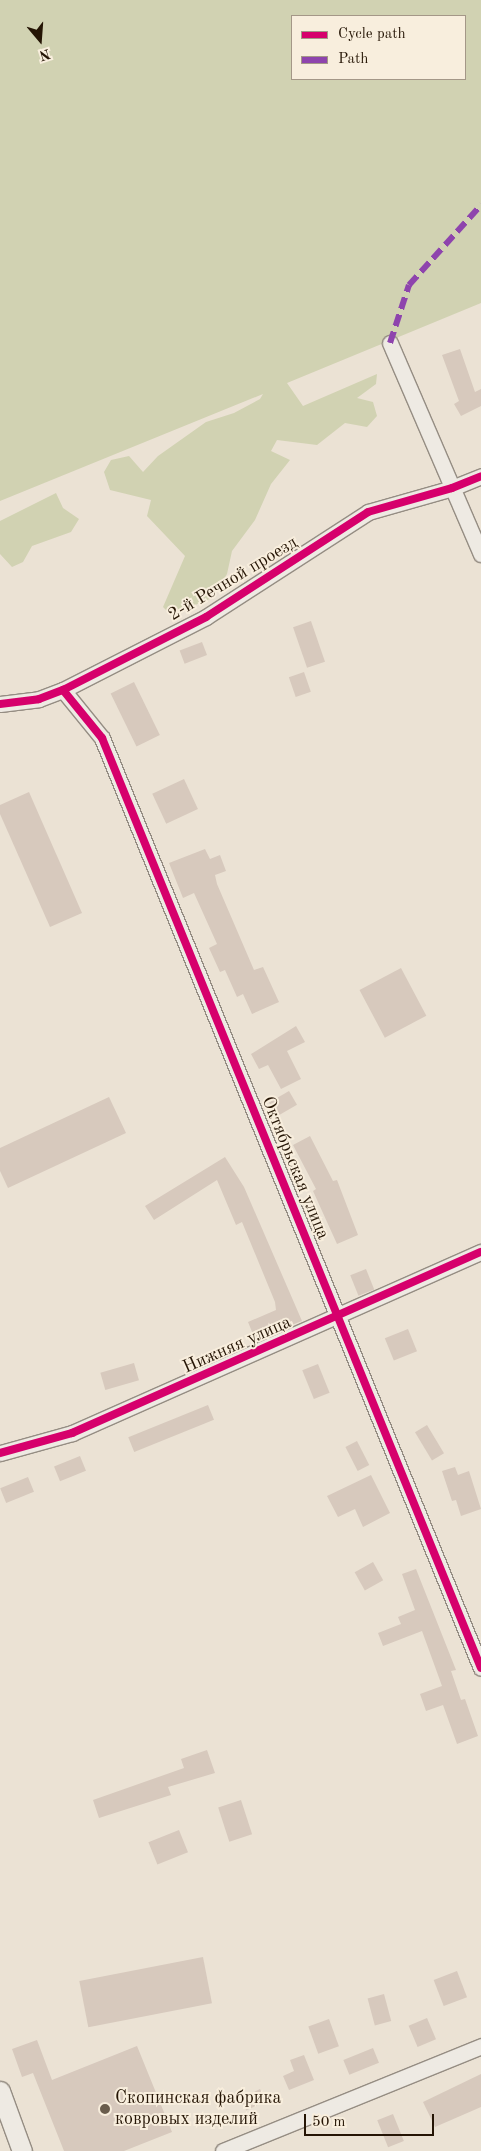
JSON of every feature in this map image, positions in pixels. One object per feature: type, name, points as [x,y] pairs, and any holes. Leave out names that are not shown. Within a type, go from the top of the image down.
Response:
[{"type":"street","points":[[390,344],[481,554]]},
{"type":"street","name":"2-й Речной проезд","points":[[0,704],[39,699],[63,690],[206,617],[368,512],[452,488],[481,476]]},
{"type":"street","name":"Октябрьская улица","points":[[63,690],[102,738],[340,1316],[481,1668]]},
{"type":"street","name":"Нижняя улица","points":[[0,1453],[72,1434],[481,1252]]},
{"type":"street","points":[[223,2151],[481,2046]]},
{"type":"street","points":[[0,2090],[22,2151]]},
{"type":"green space","points":[[0,0],[481,0],[481,303],[287,383],[303,406],[377,374],[376,384],[357,398],[373,402],[377,416],[367,427],[345,423],[317,445],[277,440],[271,451],[290,460],[271,484],[255,520],[232,551],[227,574],[212,598],[171,615],[163,607],[185,556],[147,516],[151,500],[110,490],[104,472],[111,460],[129,456],[143,472],[158,456],[206,422],[234,413],[260,399],[263,394],[0,501]]},
{"type":"green space","points":[[56,493],[63,508],[79,519],[71,532],[32,546],[23,562],[12,567],[0,554],[0,521]]},
{"type":"building","points":[[460,349],[475,392],[481,389],[481,406],[461,416],[454,404],[459,401],[442,355]]},
{"type":"building","points":[[311,621],[325,662],[307,668],[293,627]]},
{"type":"building","points":[[202,642],[207,655],[185,664],[180,651]]},
{"type":"building","points":[[304,672],[311,692],[296,697],[289,677]]},
{"type":"building","points":[[134,682],[160,735],[136,746],[111,693]]},
{"type":"building","points":[[184,779],[198,809],[166,824],[152,794]]},
{"type":"building","points":[[29,792],[82,913],[50,927],[0,814],[0,805]]},
{"type":"building","points":[[205,849],[210,859],[220,855],[226,871],[215,875],[217,884],[254,970],[263,967],[279,1002],[252,1014],[243,994],[237,997],[225,970],[220,972],[209,948],[217,944],[194,893],[183,898],[169,863]]},
{"type":"building","points":[[401,968],[426,1016],[385,1038],[360,990]]},
{"type":"building","points":[[296,1026],[305,1042],[287,1051],[301,1079],[281,1089],[268,1065],[259,1069],[251,1054]]},
{"type":"building","points":[[289,1091],[297,1105],[277,1116],[269,1102]]},
{"type":"building","points":[[109,1097],[126,1133],[8,1188],[0,1171],[0,1148]]},
{"type":"building","points":[[310,1136],[333,1181],[337,1180],[358,1235],[337,1244],[313,1191],[316,1189],[293,1145]]},
{"type":"building","points":[[225,1157],[244,1187],[302,1321],[255,1339],[248,1322],[276,1310],[275,1302],[242,1222],[236,1225],[217,1180],[154,1220],[145,1206]]},
{"type":"building","points":[[366,1269],[374,1289],[358,1296],[350,1275]]},
{"type":"building","points":[[408,1329],[417,1351],[394,1361],[385,1338]]},
{"type":"building","points":[[134,1363],[139,1380],[105,1390],[100,1373]]},
{"type":"building","points":[[318,1364],[330,1393],[314,1399],[302,1370]]},
{"type":"building","points":[[208,1405],[214,1420],[134,1452],[128,1437]]},
{"type":"building","points":[[427,1425],[444,1453],[432,1460],[415,1432]]},
{"type":"building","points":[[357,1441],[369,1465],[358,1471],[345,1447]]},
{"type":"building","points":[[80,1456],[86,1471],[60,1481],[54,1466]]},
{"type":"building","points":[[455,1467],[458,1475],[469,1471],[481,1509],[461,1516],[456,1500],[452,1501],[442,1471]]},
{"type":"building","points":[[371,1475],[390,1513],[363,1527],[355,1509],[338,1517],[327,1496]]},
{"type":"building","points":[[28,1477],[34,1492],[6,1503],[0,1488]]},
{"type":"building","points":[[373,1562],[383,1580],[365,1591],[355,1572]]},
{"type":"building","points":[[416,1569],[456,1670],[451,1671],[461,1700],[465,1699],[478,1736],[457,1744],[443,1705],[426,1711],[420,1694],[442,1686],[422,1631],[383,1646],[378,1633],[401,1624],[398,1617],[415,1610],[402,1574]]},
{"type":"building","points":[[207,1750],[215,1773],[168,1787],[171,1795],[99,1818],[93,1800],[184,1768],[181,1759]]},
{"type":"building","points":[[241,1800],[252,1834],[229,1842],[218,1807]]},
{"type":"building","points":[[179,1830],[188,1852],[157,1865],[148,1842]]},
{"type":"building","points":[[203,1957],[212,2003],[88,2027],[79,1981]]},
{"type":"building","points":[[457,1971],[467,1997],[444,2006],[434,1980]]},
{"type":"building","points":[[384,1994],[391,2021],[375,2025],[368,1998]]},
{"type":"building","points":[[427,2018],[436,2039],[418,2047],[409,2026]]},
{"type":"building","points":[[329,2019],[339,2046],[318,2054],[308,2027]]},
{"type":"building","name":"Скопинская фабрика ковровых изделий","points":[[37,2040],[52,2080],[137,2046],[172,2132],[124,2151],[64,2151],[33,2073],[22,2077],[12,2049]]},
{"type":"building","points":[[373,2048],[379,2063],[349,2075],[343,2060]]},
{"type":"building","points":[[304,2055],[314,2080],[289,2090],[283,2076],[294,2071],[290,2060]]},
{"type":"building","points":[[481,2074],[481,2107],[435,2127],[423,2102]]},
{"type":"building","points":[[260,2089],[266,2101],[246,2111],[240,2099]]},
{"type":"building","points":[[393,2114],[404,2141],[388,2147],[377,2120]]},
{"type":"marked path","points":[[390,343],[409,285],[481,205]]},
{"type":"cycle path","points":[[0,704],[39,699],[63,690],[206,617],[368,512],[452,488],[481,476]]},
{"type":"cycle path","points":[[63,690],[102,738],[481,1668]]},
{"type":"cycle path","points":[[0,1453],[72,1433],[481,1252]]},
{"type":"place","name":"Скопинская фабрика ковровых изделий","points":[[105,2109]]}]
